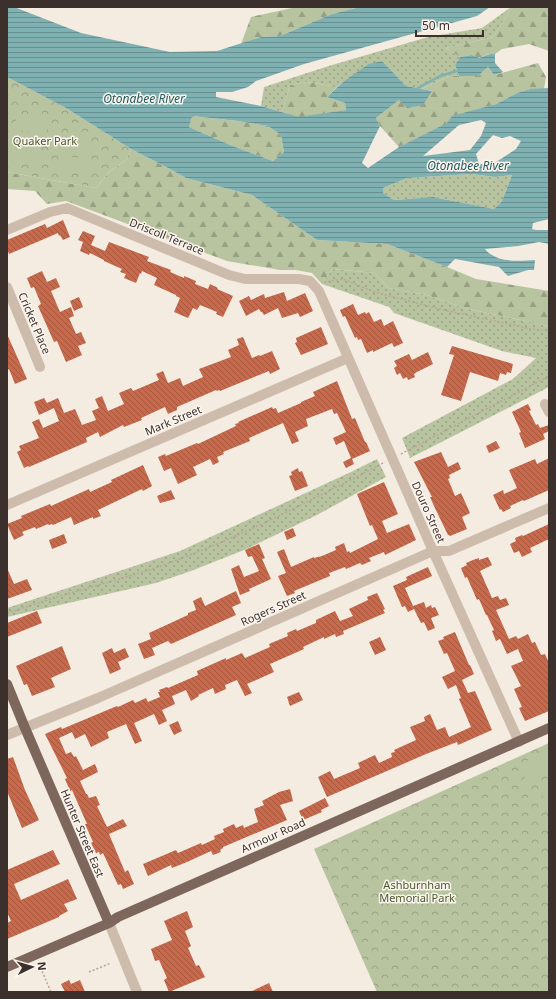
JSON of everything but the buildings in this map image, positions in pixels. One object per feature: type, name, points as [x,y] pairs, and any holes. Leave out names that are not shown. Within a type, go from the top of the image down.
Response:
[{"type":"main road","name":"Hunter Street East","points":[[7,684],[109,923]]},
{"type":"main road","name":"Armour Road","points":[[7,967],[109,923],[118,917],[303,835],[549,728]]},
{"type":"street","name":"Driscoll Terrace","points":[[7,230],[50,212],[67,208],[229,275],[245,279],[299,279],[310,281],[320,291]]},
{"type":"street","name":"Cricket Place","points":[[7,287],[40,367]]},
{"type":"street","name":"Douro Street","points":[[320,291],[392,458],[519,742]]},
{"type":"street","name":"Mark Street","points":[[7,505],[348,358]]},
{"type":"street","name":"Rogers Street","points":[[7,735],[98,698],[433,550],[449,551],[549,508]]},
{"type":"street","name":"Hunter Street East","points":[[109,923],[137,992]]},
{"type":"path","points":[[320,291],[324,282],[343,279],[374,292],[441,309],[532,329],[549,331]]},
{"type":"path","points":[[7,613],[134,575],[221,543],[323,495],[549,376]]},
{"type":"path","points":[[89,972],[111,963]]},
{"type":"path","points":[[39,965],[51,992]]},
{"type":"green space","points":[[297,7],[360,7],[332,14],[280,36],[260,37],[241,44],[251,17]]},
{"type":"green space","points":[[511,7],[493,37],[446,48],[460,57],[455,65],[459,76],[449,76],[422,89],[406,86],[382,61],[344,81],[337,87],[307,82],[290,85],[282,112],[261,106],[264,87],[332,65],[428,37],[482,28]]},
{"type":"green space","points":[[512,7],[549,7],[549,51],[529,44],[502,49],[495,54],[489,54],[479,58],[472,55],[460,57],[446,48],[493,37]]},
{"type":"green space","points":[[538,63],[546,77],[544,89],[530,89],[517,93],[496,104],[475,110],[399,147],[380,126],[376,118],[399,100],[432,91],[422,89],[449,76],[478,76],[488,67],[494,75]]},
{"type":"green space","name":"Quaker Park","points":[[7,77],[66,108],[131,149],[126,160],[110,171],[96,188],[7,172]]},
{"type":"green space","points":[[307,82],[337,87],[327,97],[345,103],[346,110],[299,118],[282,112],[290,85]]},
{"type":"green space","points":[[17,115],[49,121],[46,135],[14,129]]},
{"type":"green space","points":[[191,116],[268,126],[281,135],[284,152],[273,161],[230,145],[189,127]]},
{"type":"green space","points":[[62,136],[94,142],[92,156],[60,150]]},
{"type":"green space","points":[[11,144],[43,150],[40,165],[8,159]]},
{"type":"green space","points":[[131,149],[186,178],[252,195],[317,240],[387,244],[476,279],[549,291],[549,326],[464,308],[427,295],[388,288],[375,273],[332,269],[322,284],[312,273],[296,270],[280,270],[227,261],[66,201],[47,204],[35,191],[7,189],[7,172],[96,188],[110,171],[126,160]]},
{"type":"green space","points":[[59,155],[91,160],[88,175],[56,169]]},
{"type":"green space","points":[[471,174],[495,177],[512,175],[502,201],[494,209],[433,197],[394,200],[383,193],[383,188],[407,178]]},
{"type":"green space","points":[[332,269],[375,273],[388,288],[427,295],[464,308],[549,326],[549,387],[410,458],[402,438],[513,379],[536,358],[502,351],[394,313],[389,307],[322,284]]},
{"type":"green space","points":[[377,459],[386,477],[317,515],[244,550],[156,583],[7,617],[7,608],[180,551]]},
{"type":"green space","name":"Ashburnham Memorial Park","points":[[549,743],[549,992],[377,992],[314,849]]},
{"type":"green space","points":[[545,753],[549,762],[549,773],[527,783],[519,764]]},
{"type":"green space","points":[[549,773],[549,814],[542,799]]},
{"type":"water","name":"Otonabee River","points":[[7,7],[14,7],[81,33],[170,52],[217,51],[261,37],[280,36],[332,14],[360,7],[490,7],[477,16],[304,64],[256,81],[248,87],[232,92],[216,92],[216,97],[261,106],[299,117],[346,110],[345,103],[327,97],[344,81],[369,64],[382,61],[406,86],[432,91],[423,105],[407,108],[399,100],[376,118],[380,126],[362,163],[368,168],[399,147],[447,123],[452,116],[496,104],[517,93],[530,89],[549,88],[549,219],[533,223],[532,229],[549,230],[549,244],[539,242],[518,246],[485,249],[490,254],[501,259],[515,261],[535,260],[534,270],[528,270],[508,276],[499,267],[455,259],[447,267],[387,244],[317,240],[252,195],[186,178],[131,149],[66,108],[7,77]],"holes":[[[192,116],[268,126],[281,135],[284,152],[273,161],[230,145],[189,127]],[[481,120],[486,123],[481,136],[470,150],[423,156],[459,125]],[[493,135],[502,138],[510,136],[521,141],[516,149],[493,164],[479,164],[476,154]],[[471,174],[495,177],[512,175],[502,201],[494,209],[433,197],[394,200],[383,193],[383,188],[407,178]]]},
{"type":"water","points":[[490,54],[495,54],[495,63],[503,72],[494,75],[488,67],[478,76],[459,76],[455,65],[460,57],[472,55],[479,58]]},
{"type":"waterway","points":[[418,88],[440,76],[457,71]]}]
